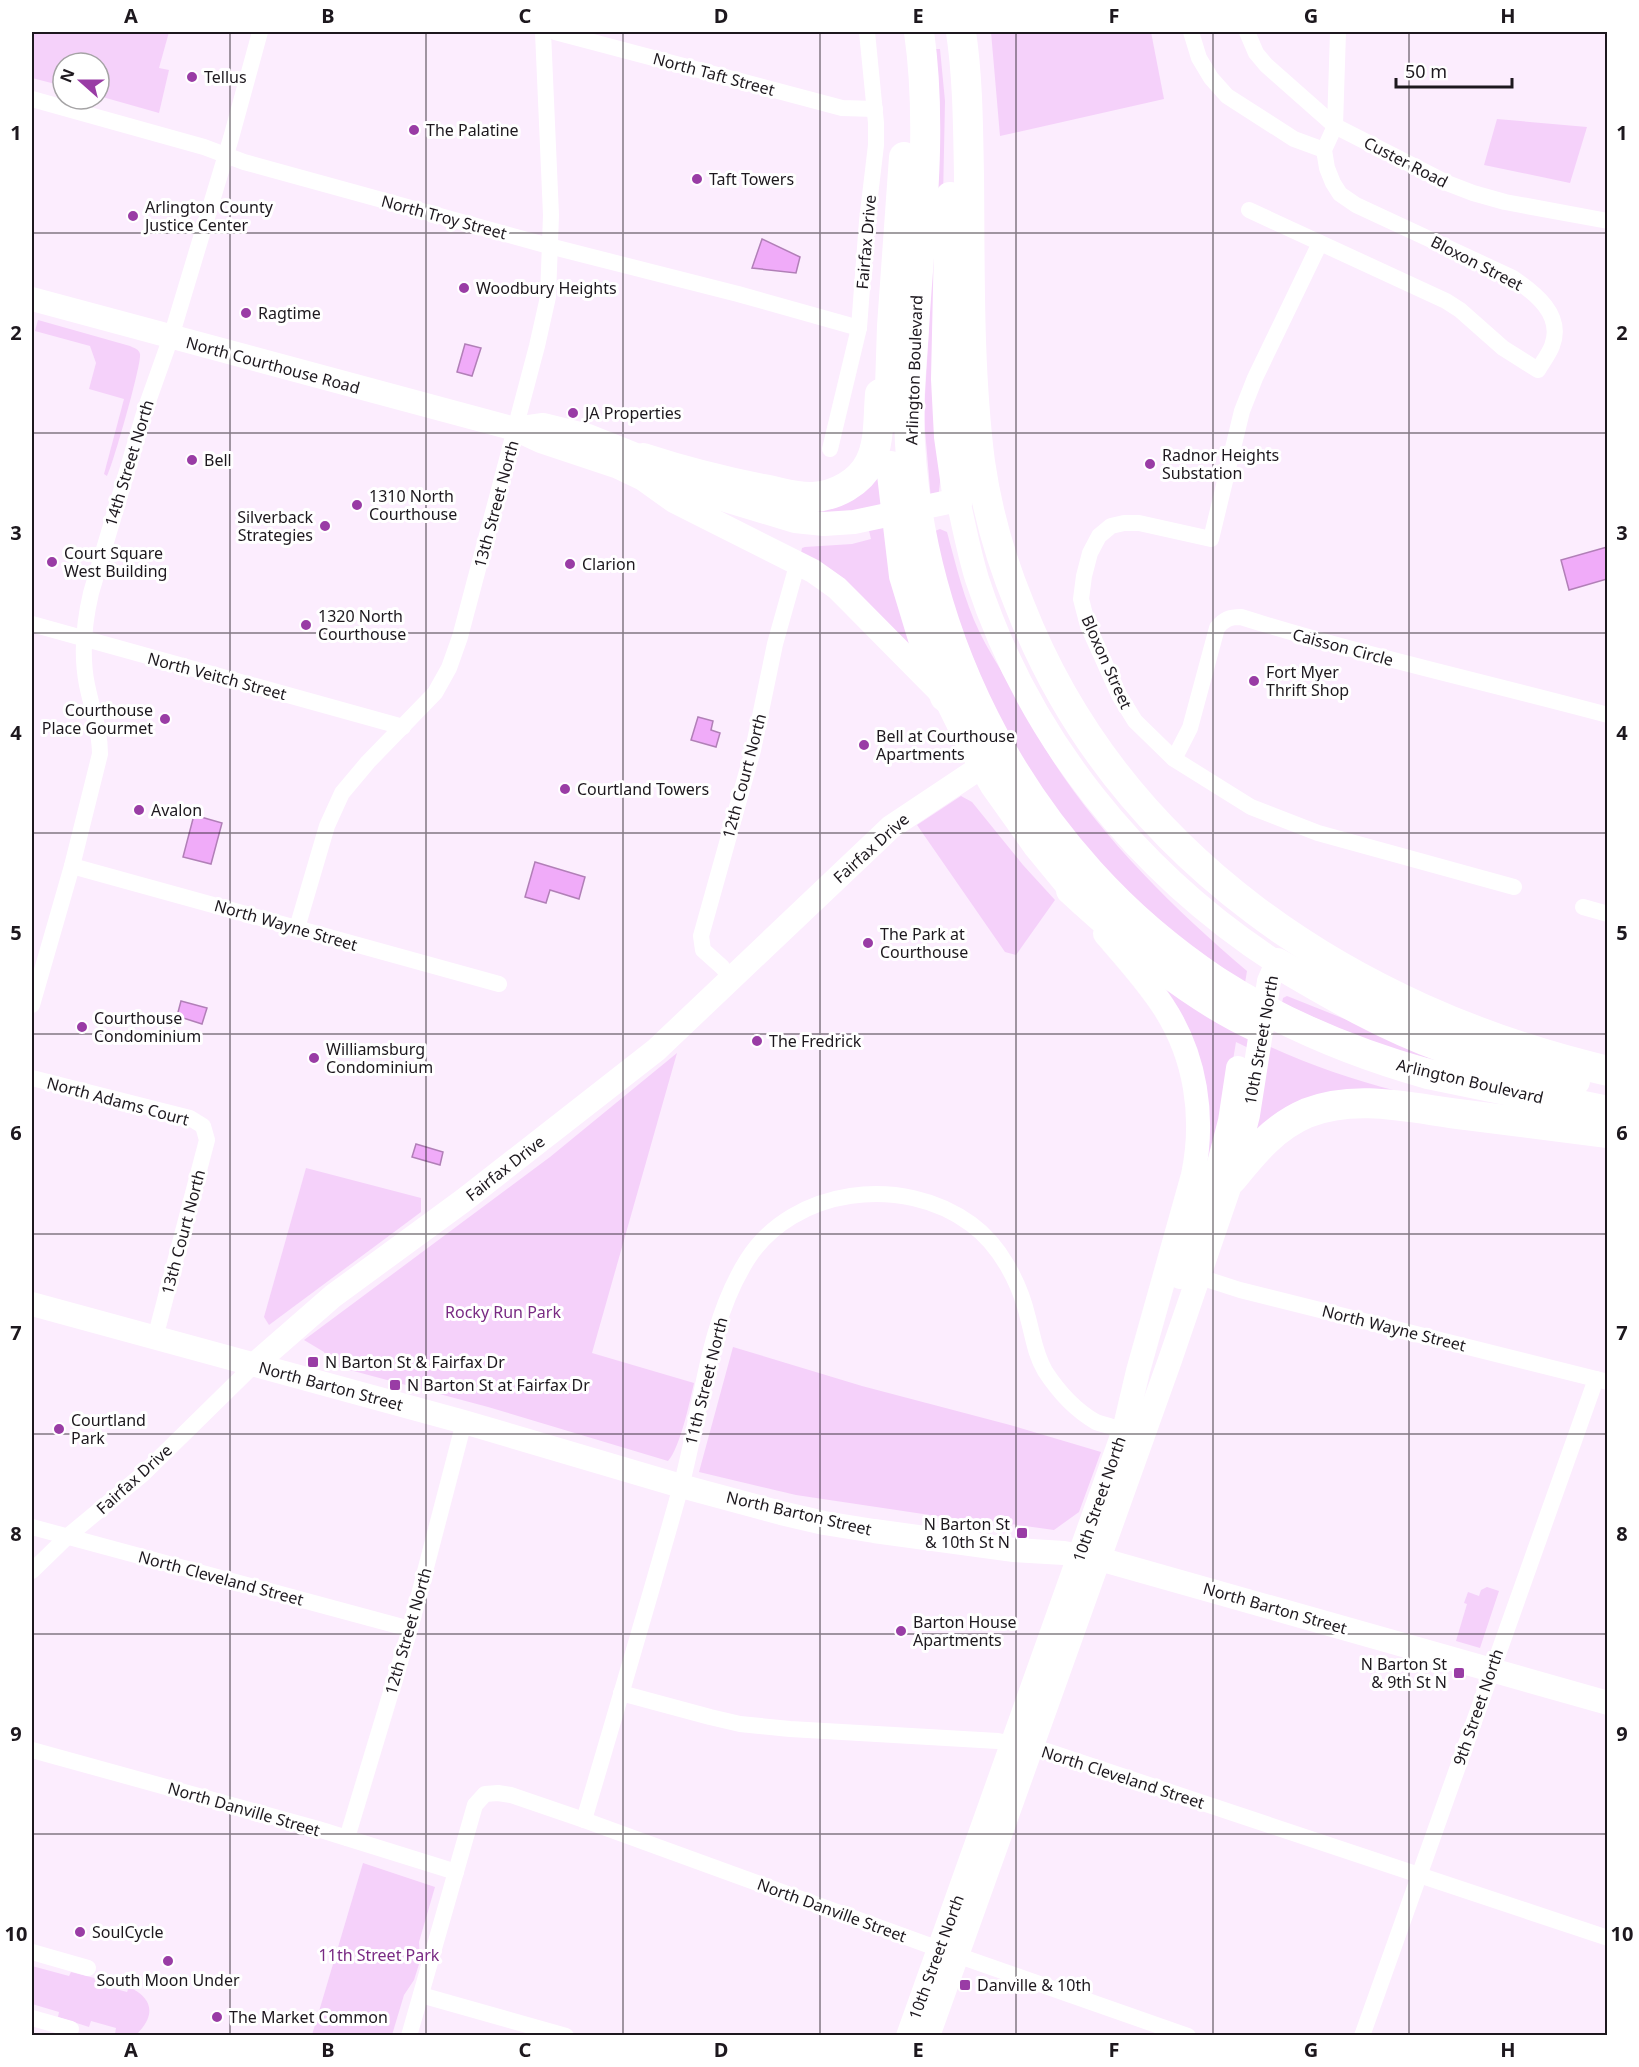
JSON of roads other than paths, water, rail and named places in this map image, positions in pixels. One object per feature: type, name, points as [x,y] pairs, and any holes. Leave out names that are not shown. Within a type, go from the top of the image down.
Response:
[{"type":"highway","points":[[913,32],[907,90],[892,326],[889,386],[890,441],[904,576],[924,642],[945,696]]},
{"type":"highway","name":"Arlington Boulevard","points":[[919,32],[925,117],[922,206],[910,385],[909,415],[913,472],[932,584],[960,668],[986,724],[1031,799],[1067,846],[1125,908],[1170,947],[1217,981],[1300,1028],[1350,1049],[1428,1074],[1608,1111]]},
{"type":"highway","points":[[952,508],[946,379],[951,114],[959,32]]},
{"type":"highway","points":[[959,32],[968,97],[973,381],[981,467],[993,522],[1011,585],[1041,656],[1067,705],[1114,774],[1152,819],[1213,878],[1280,928],[1354,973],[1432,1012],[1488,1035],[1608,1071]]},
{"type":"highway","points":[[632,464],[796,496],[822,496],[846,487],[862,474],[873,455],[880,386],[892,326]]},
{"type":"highway","points":[[1071,890],[1129,942],[1186,986],[1254,1026],[1357,1070],[1428,1074]]},
{"type":"highway","points":[[1267,969],[1429,1042],[1505,1066],[1608,1087]]},
{"type":"highway","points":[[1232,1179],[1260,1145],[1281,1128],[1305,1114],[1342,1105],[1383,1104],[1608,1133]]},
{"type":"main road","name":"North Courthouse Road","points":[[32,299],[515,429],[543,425],[588,436],[632,464],[677,479],[712,496],[795,521],[868,526],[952,508]]},
{"type":"main road","points":[[632,464],[674,501],[798,562],[837,588],[945,696],[981,767],[1020,827],[1164,1007],[1174,1025],[1186,1053],[1197,1099],[1198,1137],[1193,1175],[1138,1371],[1129,1435]]},
{"type":"main road","points":[[952,508],[1011,665],[1043,723],[1077,775],[1128,838],[1169,880],[1217,921],[1267,969]]},
{"type":"main road","name":"Fairfax Drive","points":[[254,1365],[333,1296],[475,1191],[656,1050],[891,827],[904,816],[981,767]]},
{"type":"main road","name":"10th Street North","points":[[1190,1274],[1249,1055],[1267,969]]},
{"type":"main road","name":"10th Street North","points":[[928,2036],[948,1952],[1088,1558],[1129,1435],[1190,1274],[1232,1179],[1248,1115],[1249,1055]]},
{"type":"main road","name":"North Barton Street","points":[[32,1304],[464,1422],[681,1486],[824,1522],[1004,1549],[1088,1558],[1206,1588],[1608,1703]]},
{"type":"main road","name":"10th Street North","points":[[908,2036],[948,1952]]},
{"type":"street","name":"14th Street North","points":[[32,1005],[72,866],[99,754],[100,738],[87,685],[85,617],[145,410],[171,337],[260,32]]},
{"type":"street","name":"13th Street North","points":[[297,928],[327,826],[342,793],[368,762],[435,693],[455,652],[545,312],[552,214],[543,32]]},
{"type":"street","name":"North Taft Street","points":[[555,32],[842,108],[875,109]]},
{"type":"street","name":"Fairfax Drive","points":[[830,449],[859,328],[867,221],[876,145],[875,109],[867,32]]},
{"type":"street","points":[[1191,32],[1199,58],[1211,78],[1227,96],[1294,139],[1324,150],[1335,126],[1338,32]]},
{"type":"street","name":"Custer Road","points":[[1247,32],[1256,52],[1266,65],[1335,126],[1447,183],[1473,193],[1505,202],[1608,221]]},
{"type":"street","name":"North Troy Street","points":[[32,99],[204,147],[225,156],[549,246],[738,294],[859,328]]},
{"type":"street","name":"Bloxon Street","points":[[1249,210],[1446,301],[1460,310],[1503,348],[1538,370],[1552,346],[1554,323],[1543,301],[1513,278],[1356,205],[1340,194],[1328,168],[1324,150]]},
{"type":"street","name":"Bloxon Street","points":[[1320,243],[1255,378],[1242,411],[1211,539],[1139,524],[1124,523],[1111,526],[1099,536],[1090,553],[1081,599],[1088,627],[1119,695],[1135,722],[1174,759],[1251,807],[1318,833],[1514,887]]},
{"type":"street","name":"12th Court North","points":[[732,979],[703,950],[701,936],[753,750],[775,644],[798,562]]},
{"type":"street","name":"Caisson Circle","points":[[1174,759],[1190,728],[1217,628],[1230,617],[1241,617],[1397,661],[1608,715]]},
{"type":"street","name":"North Veitch Street","points":[[32,624],[403,727]]},
{"type":"street","name":"North Wayne Street","points":[[72,866],[499,984]]},
{"type":"street","points":[[1583,907],[1608,914]]},
{"type":"street","name":"North Adams Court","points":[[32,1078],[190,1118],[203,1126]]},
{"type":"street","name":"13th Court North","points":[[155,1338],[207,1140],[203,1126]]},
{"type":"street","name":"11th Street North","points":[[584,1820],[681,1486],[715,1334],[729,1296],[747,1260],[769,1234],[791,1218],[828,1200],[861,1194],[897,1195],[941,1206],[971,1223],[995,1247],[1019,1287],[1036,1351],[1065,1398],[1096,1422],[1129,1435]]},
{"type":"street","name":"North Wayne Street","points":[[1190,1274],[1240,1290],[1602,1380]]},
{"type":"street","name":"Fairfax Drive","points":[[32,1571],[68,1536],[143,1474],[254,1365]]},
{"type":"street","name":"9th Street North","points":[[1362,2036],[1491,1670],[1602,1380]]},
{"type":"street","name":"12th Street North","points":[[347,1838],[410,1629],[464,1422]]},
{"type":"street","name":"North Cleveland Street","points":[[32,1527],[410,1629]]},
{"type":"street","name":"North Cleveland Street","points":[[621,1693],[740,1724],[790,1729],[916,1735],[1021,1745],[1047,1750],[1608,1938]]},
{"type":"street","name":"North Danville Street","points":[[32,1750],[347,1838],[456,1872],[475,1804],[485,1794],[511,1795],[1188,2036]]},
{"type":"street","points":[[409,2036],[456,1872]]},
{"type":"street","points":[[32,1952],[88,1968]]},
{"type":"street","points":[[421,1995],[566,2036]]},
{"type":"street","points":[[32,2019],[71,2029]]},
{"type":"place","name":"Tellus","points":[[192,77]]},
{"type":"place","name":"The Palatine","points":[[414,130]]},
{"type":"place","name":"Taft Towers","points":[[697,179]]},
{"type":"place","name":"Arlington County Justice Center","points":[[133,216]]},
{"type":"place","name":"Woodbury Heights","points":[[464,288]]},
{"type":"place","name":"Ragtime","points":[[246,313]]},
{"type":"place","name":"JA Properties","points":[[573,413]]},
{"type":"place","name":"Bell","points":[[192,460]]},
{"type":"place","name":"Radnor Heights Substation","points":[[1150,464]]},
{"type":"place","name":"1310 North Courthouse","points":[[357,505]]},
{"type":"place","name":"Silverback Strategies","points":[[325,526]]},
{"type":"place","name":"Court Square West Building","points":[[52,562]]},
{"type":"place","name":"Clarion","points":[[570,564]]},
{"type":"place","name":"1320 North Courthouse","points":[[306,625]]},
{"type":"place","name":"Fort Myer Thrift Shop","points":[[1254,681]]},
{"type":"place","name":"Courthouse Place Gourmet","points":[[165,719]]},
{"type":"place","name":"Bell at Courthouse Apartments","points":[[864,745]]},
{"type":"place","name":"Courtland Towers","points":[[565,789]]},
{"type":"place","name":"Avalon","points":[[139,810]]},
{"type":"place","name":"The Park at Courthouse","points":[[868,943]]},
{"type":"place","name":"Courthouse Condominium","points":[[82,1027]]},
{"type":"place","name":"The Fredrick","points":[[757,1041]]},
{"type":"place","name":"Williamsburg Condominium","points":[[314,1058]]},
{"type":"place","name":"N Barton St & Fairfax Dr","points":[[313,1362]]},
{"type":"place","name":"N Barton St at Fairfax Dr","points":[[395,1385]]},
{"type":"place","name":"Courtland Park","points":[[59,1429]]},
{"type":"place","name":"N Barton St & 10th St N","points":[[1022,1533]]},
{"type":"place","name":"Barton House Apartments","points":[[901,1631]]},
{"type":"place","name":"N Barton St & 9th St N","points":[[1459,1673]]},
{"type":"place","name":"SoulCycle","points":[[80,1932]]},
{"type":"place","name":"South Moon Under","points":[[168,1961]]},
{"type":"place","name":"Danville & 10th","points":[[965,1985]]},
{"type":"place","name":"The Market Common","points":[[217,2017]]},
{"type":"park label","name":"Rocky Run Park","points":[[503,1312]]},
{"type":"park label","name":"11th Street Park","points":[[379,1955]]}]
